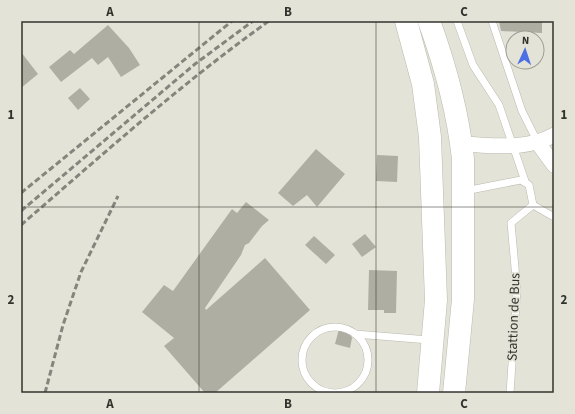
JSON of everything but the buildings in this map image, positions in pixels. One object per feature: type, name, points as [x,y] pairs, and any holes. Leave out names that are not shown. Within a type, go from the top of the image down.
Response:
[{"type":"main road","points":[[406,21],[425,96],[430,137],[436,264],[434,340],[428,393]]},
{"type":"main road","points":[[430,21],[447,78],[460,139],[464,191],[463,299],[454,393]]},
{"type":"main road","points":[[430,137],[447,131],[460,139]]},
{"type":"main road","points":[[432,193],[452,196],[464,191]]},
{"type":"street","points":[[460,139],[514,146],[538,143],[554,135]]},
{"type":"street","points":[[538,143],[554,165]]},
{"type":"lane","points":[[457,21],[473,64],[500,105],[525,181],[529,185],[533,205],[554,217]]},
{"type":"lane","points":[[492,21],[522,111],[538,143]]},
{"type":"lane","points":[[464,191],[516,180],[525,181]]},
{"type":"lane","name":"Stattion de Bus","points":[[510,393],[517,290],[511,223],[533,205]]},
{"type":"lane","points":[[355,334],[362,342],[368,357],[366,373],[360,382],[346,391],[330,393],[311,383],[305,374],[302,363],[303,352],[307,342],[314,334],[324,329],[335,327],[345,329],[355,334],[434,340]]},
{"type":"railway","points":[[21,193],[232,21]]},
{"type":"railway","points":[[21,211],[195,64],[253,21]]},
{"type":"railway","points":[[21,225],[174,94],[269,21]]},
{"type":"railway","points":[[45,393],[63,325],[81,272],[118,196]]}]
